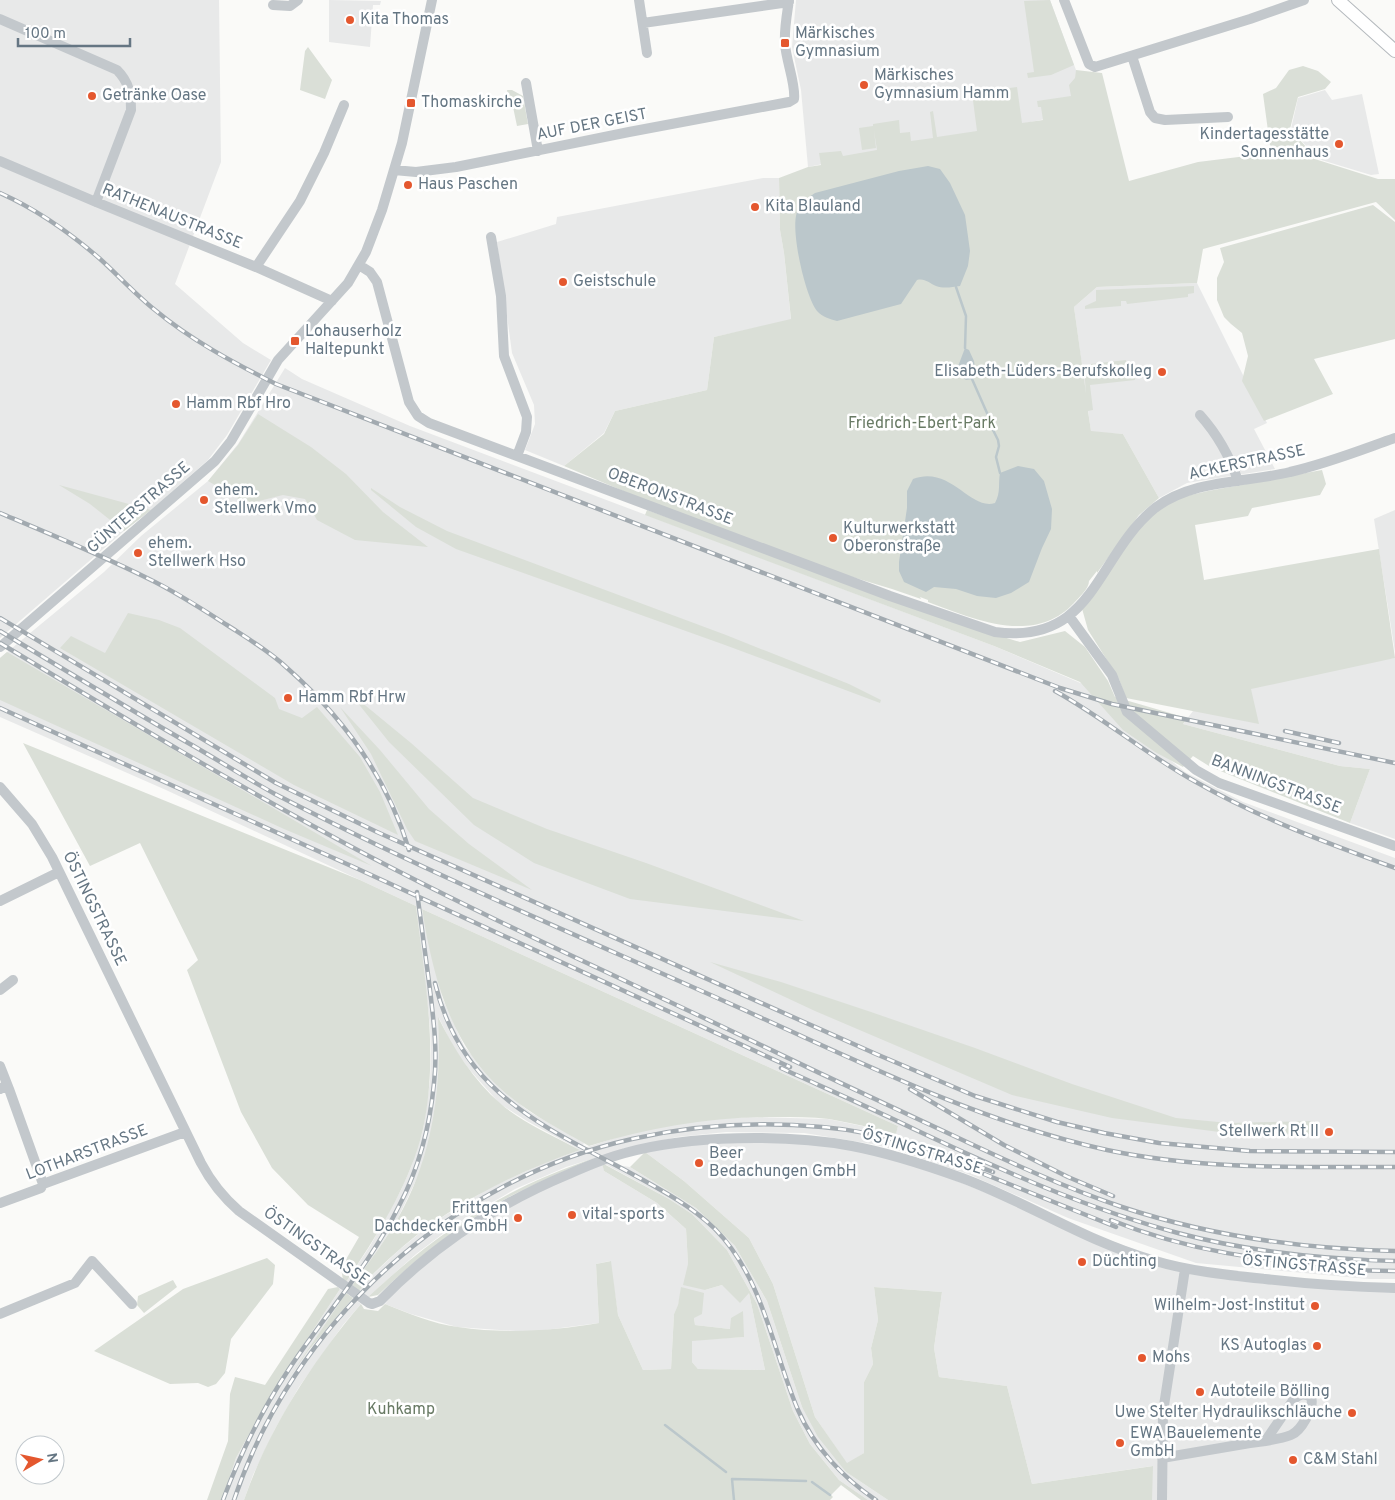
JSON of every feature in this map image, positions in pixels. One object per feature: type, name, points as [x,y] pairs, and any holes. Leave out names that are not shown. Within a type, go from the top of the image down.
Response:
[{"type":"main road","points":[[1338,0],[1395,51]]},
{"type":"street","points":[[273,5],[290,6],[298,0]]},
{"type":"street","name":"GÜNTERSTRASSE","points":[[0,647],[215,461],[231,440],[272,369],[295,340],[351,279],[377,224],[402,143],[432,0]]},
{"type":"street","points":[[639,0],[647,53]]},
{"type":"street","points":[[1066,4],[1090,66],[1095,67],[1304,0]]},
{"type":"street","points":[[643,23],[789,1]]},
{"type":"street","name":"AUF DER GEIST","points":[[394,170],[416,172],[456,168],[538,150],[782,104],[794,99],[795,93],[787,62],[785,43],[789,1]]},
{"type":"street","points":[[0,19],[117,70],[128,84],[131,95],[131,110],[96,202]]},
{"type":"street","points":[[1132,56],[1150,112],[1155,118],[1164,120],[1228,117]]},
{"type":"street","points":[[526,83],[538,150]]},
{"type":"street","points":[[256,267],[300,201],[324,153],[344,105]]},
{"type":"street","name":"RATHENAUSTRASSE","points":[[0,161],[256,267],[332,301]]},
{"type":"street","points":[[491,237],[501,296],[504,356],[527,417],[526,432],[517,456]]},
{"type":"street","name":"OBERONSTRASSE","points":[[359,265],[370,272],[377,282],[408,402],[418,416],[428,423],[980,628],[1009,634],[1022,633],[1046,629],[1058,624],[1069,616]]},
{"type":"street","points":[[1200,415],[1213,430],[1238,481]]},
{"type":"street","name":"ACKERSTRASSE","points":[[1069,616],[1092,591],[1137,526],[1165,501],[1186,491],[1299,470],[1395,438]]},
{"type":"street","name":"BANNINGSTRASSE","points":[[1069,616],[1112,675],[1127,712],[1196,770],[1219,783],[1395,846]]},
{"type":"street","name":"ÖSTINGSTRASSE","points":[[0,787],[32,824],[59,872],[206,1174],[223,1196],[252,1221],[372,1304],[380,1301],[417,1265],[457,1234],[507,1203],[543,1185],[625,1153],[677,1144],[750,1138],[811,1141],[850,1146],[908,1160],[999,1194],[1036,1210],[1076,1232],[1115,1248],[1185,1269],[1307,1284],[1395,1288]]},
{"type":"street","points":[[0,901],[59,872]]},
{"type":"street","points":[[0,990],[13,980]]},
{"type":"street","points":[[0,1066],[4,1089],[44,1184]]},
{"type":"street","name":"LOTHARSTRASSE","points":[[0,1203],[41,1188],[44,1184],[186,1132]]},
{"type":"street","points":[[0,1314],[75,1283],[92,1260],[132,1304]]},
{"type":"street","points":[[1162,1500],[1163,1412],[1185,1269]]},
{"type":"street","points":[[1162,1458],[1266,1440],[1289,1436],[1297,1431],[1311,1410],[1313,1405],[1311,1397],[1305,1394],[1299,1395],[1294,1399],[1266,1440]]},
{"type":"shaded area","points":[[0,0],[219,0],[221,162],[175,284],[243,343],[271,360],[227,435],[208,460],[0,638]]},
{"type":"shaded area","name":"Kita Thomas","points":[[329,0],[381,1],[380,5],[373,5],[370,47],[329,42]]},
{"type":"shaded area","points":[[796,0],[1050,0],[1076,70],[1075,113],[808,167],[801,90],[792,47]]},
{"type":"shaded area","name":"Kindertagesstätte Sonnenhaus","points":[[1325,90],[1332,100],[1362,94],[1379,174],[1371,175],[1318,159],[1291,129],[1298,98]]},
{"type":"shaded area","points":[[928,166],[940,169],[950,183],[965,215],[970,251],[968,266],[960,286],[942,287],[925,280],[917,280],[901,304],[837,321],[821,315],[812,303],[800,265],[795,225],[800,206],[815,193],[899,171]]},
{"type":"shaded area","points":[[763,178],[779,178],[780,230],[791,320],[714,337],[707,390],[615,411],[604,433],[564,466],[525,450],[535,424],[534,405],[512,353],[497,242],[556,224],[557,217]]},
{"type":"shaded area","name":"Elisabeth-Lüders-Berufskolleg","points":[[1197,283],[1267,423],[1254,429],[1275,469],[1187,483],[1159,498],[1123,434],[1091,432],[1074,307],[1097,287]]},
{"type":"shaded area","points":[[965,348],[969,350],[974,361],[976,374],[972,379],[966,380],[959,375],[957,369]]},
{"type":"shaded area","points":[[285,368],[302,379],[410,426],[994,646],[1111,696],[1111,711],[1185,772],[1243,802],[1395,858],[1395,1279],[1369,1279],[1196,1263],[1068,1218],[968,1174],[900,1151],[872,1144],[804,1133],[726,1132],[677,1137],[611,1153],[566,1167],[515,1189],[448,1230],[416,1254],[368,1297],[359,1291],[367,1280],[399,1250],[431,1224],[489,1188],[548,1161],[580,1150],[500,1104],[468,1068],[452,1045],[439,1018],[440,1047],[437,1103],[431,1134],[420,1172],[398,1218],[382,1244],[352,1286],[346,1282],[370,1246],[401,1190],[423,1130],[430,1081],[431,1051],[416,906],[166,790],[0,717],[0,658],[104,572],[141,536],[208,481],[238,444]],"holes":[[[422,909],[898,1126],[896,1133],[828,1119],[747,1117],[711,1119],[627,1134],[581,1149],[584,1143],[530,1112],[502,1090],[464,1046],[442,997]]]},
{"type":"shaded area","points":[[1018,466],[1034,469],[1044,481],[1052,509],[1051,529],[1029,582],[1011,593],[996,598],[977,596],[956,589],[934,587],[926,592],[904,582],[899,571],[899,562],[907,508],[907,491],[913,479],[926,476],[938,478],[977,501],[986,504],[995,503],[999,492],[1000,473]]},
{"type":"shaded area","points":[[1395,510],[1395,652],[1374,519]]},
{"type":"shaded area","points":[[1395,658],[1395,839],[1350,823],[1370,769],[1340,766],[1183,724],[1216,681]]},
{"type":"shaded area","points":[[807,1140],[904,1160],[1037,1213],[1197,1273],[1395,1289],[1395,1500],[1152,1500],[1152,1466],[1032,1484],[1007,1386],[939,1377],[934,1348],[942,1292],[874,1287],[878,1320],[871,1348],[873,1364],[864,1382],[864,1453],[847,1464],[815,1417],[773,1284],[749,1238],[684,1181],[645,1152],[679,1145]]},
{"type":"shaded area","points":[[602,1163],[604,1171],[657,1203],[686,1229],[688,1264],[705,1290],[722,1285],[749,1293],[765,1370],[698,1369],[692,1362],[692,1340],[744,1337],[730,1329],[695,1325],[682,1287],[678,1306],[674,1314],[671,1369],[643,1370],[618,1315],[610,1261],[596,1264],[599,1323],[530,1332],[457,1327],[411,1314],[385,1304],[401,1284],[484,1217]]},
{"type":"shaded area","points":[[603,1163],[630,1167],[696,1208],[735,1246],[767,1301],[802,1407],[846,1472],[888,1500],[868,1500],[839,1480],[810,1444],[793,1411],[757,1304],[727,1250],[692,1214],[669,1199]]},
{"type":"shaded area","points":[[340,1289],[346,1293],[301,1360],[353,1298],[361,1304],[343,1325],[299,1387],[275,1429],[253,1475],[244,1500],[222,1500],[236,1458],[270,1396]]},
{"type":"green space","points":[[1050,0],[1074,65],[1051,75],[1028,78],[1027,73],[1034,72],[1024,1]]},
{"type":"green space","points":[[308,47],[332,80],[325,99],[300,90],[305,51]]},
{"type":"green space","name":"Friedrich-Ebert-Park","points":[[1303,66],[1318,71],[1331,82],[1325,89],[1298,97],[1290,129],[1318,160],[1378,179],[1395,179],[1395,220],[1376,202],[1203,249],[1197,283],[1097,287],[1074,307],[1086,393],[1084,368],[1091,368],[1091,364],[1126,360],[1128,369],[1134,369],[1135,380],[1090,385],[1093,410],[1088,411],[1091,431],[1123,434],[1159,498],[1139,515],[1097,573],[1097,571],[1089,581],[1083,593],[1058,616],[1041,623],[1022,626],[984,621],[928,602],[928,600],[920,597],[921,599],[763,550],[564,466],[604,434],[615,411],[707,390],[714,337],[791,319],[780,230],[779,178],[808,167],[821,165],[819,153],[841,151],[843,156],[877,150],[874,131],[876,148],[862,150],[859,128],[899,120],[900,133],[910,132],[911,141],[933,138],[930,112],[933,111],[937,137],[977,131],[972,93],[1017,87],[1022,123],[1043,120],[1041,107],[1038,107],[1037,101],[1071,96],[1069,85],[1075,78],[1076,70],[1102,73],[1129,181],[1198,162],[1271,153],[1263,94],[1276,88],[1289,70]]},
{"type":"green space","points":[[507,90],[512,90],[523,96],[528,124],[517,126],[513,107],[510,108]]},
{"type":"green space","points":[[1373,205],[1395,222],[1395,339],[1314,359],[1333,394],[1264,421],[1242,381],[1248,356],[1242,333],[1224,317],[1217,300],[1217,278],[1224,262],[1220,248]]},
{"type":"green space","points":[[1194,286],[1194,293],[1188,294],[1188,297],[1127,304],[1126,301],[1121,301],[1121,306],[1085,309],[1085,306],[1096,301],[1096,290]]},
{"type":"green space","points":[[258,414],[311,447],[346,474],[383,512],[428,547],[355,540],[317,520],[305,499],[283,495],[247,504],[208,481],[238,445]]},
{"type":"green space","points":[[1322,470],[1326,484],[1320,495],[1252,508],[1248,516],[1195,525],[1204,580],[1379,549],[1395,658],[1251,689],[1259,724],[1126,698],[1119,679],[1088,630],[1081,605],[1128,539],[1165,501]]},
{"type":"green space","points":[[59,485],[151,510],[124,531],[90,504]]},
{"type":"green space","points":[[371,488],[400,507],[447,531],[726,635],[849,684],[881,700],[880,703],[725,645],[456,549],[416,527],[371,490]]},
{"type":"green space","points":[[647,510],[974,628],[1020,642],[1065,631],[1085,647],[1108,681],[1115,697],[1187,718],[1183,724],[1340,766],[1370,769],[1350,823],[1230,775],[1209,766],[1193,756],[1183,767],[1155,752],[1123,730],[1080,682],[994,646],[645,515]]},
{"type":"green space","points":[[128,613],[159,620],[180,628],[275,698],[279,709],[302,718],[317,707],[360,757],[380,792],[398,835],[294,785],[60,648],[71,636],[105,653]]},
{"type":"green space","points":[[7,652],[372,866],[284,829],[0,700],[0,658]]},
{"type":"green space","points":[[349,692],[411,743],[473,798],[547,829],[804,921],[630,899],[534,863],[474,825],[389,742]]},
{"type":"green space","points":[[340,707],[380,750],[429,809],[469,844],[532,890],[415,841],[407,829],[371,754]]},
{"type":"green space","points":[[23,743],[360,880],[416,906],[429,1018],[430,1045],[428,1101],[423,1129],[410,1170],[401,1190],[381,1228],[346,1282],[343,1280],[341,1268],[359,1237],[308,1205],[272,1168],[241,1112],[187,970],[198,960],[140,843],[90,866]]},
{"type":"green space","points":[[422,909],[898,1126],[896,1134],[829,1119],[752,1117],[704,1121],[658,1128],[589,1146],[522,1106],[502,1090],[469,1051],[456,1029],[438,983]]},
{"type":"green space","points":[[710,962],[781,982],[871,1012],[1072,1084],[1176,1118],[1229,1123],[1313,1121],[1314,1134],[1227,1133],[1112,1118],[1012,1095],[815,1011]]},
{"type":"green space","points":[[438,1017],[465,1064],[491,1095],[519,1117],[580,1150],[529,1170],[479,1194],[456,1208],[411,1240],[378,1269],[359,1291],[352,1286],[397,1220],[419,1172],[427,1147],[436,1095],[439,1043]]},
{"type":"green space","points":[[645,1152],[684,1181],[749,1238],[773,1284],[815,1417],[847,1463],[864,1453],[864,1382],[873,1364],[871,1348],[878,1320],[874,1287],[942,1292],[934,1348],[939,1377],[1007,1386],[1032,1484],[1153,1466],[1152,1500],[888,1500],[846,1472],[818,1437],[802,1407],[767,1301],[735,1246],[696,1208],[630,1167]]},
{"type":"green space","points":[[594,1158],[523,1190],[483,1212],[436,1245],[378,1295],[368,1297],[420,1252],[446,1232],[473,1215],[529,1184]]},
{"type":"green space","name":"Kuhkamp","points":[[602,1163],[669,1199],[692,1214],[727,1250],[757,1304],[793,1411],[810,1444],[839,1480],[868,1500],[861,1500],[841,1485],[831,1495],[833,1497],[830,1500],[244,1500],[254,1473],[279,1422],[309,1373],[361,1304],[364,1309],[378,1311],[385,1304],[421,1318],[449,1326],[476,1329],[528,1331],[599,1323],[596,1264],[611,1261],[618,1315],[643,1370],[671,1369],[674,1314],[678,1305],[681,1287],[704,1293],[702,1314],[694,1318],[695,1325],[730,1329],[731,1318],[743,1311],[744,1337],[692,1341],[692,1362],[698,1369],[765,1370],[749,1293],[740,1303],[722,1285],[705,1290],[683,1285],[688,1264],[686,1229],[657,1203],[604,1171]]},
{"type":"green space","points":[[267,1258],[275,1265],[273,1284],[231,1339],[225,1373],[216,1384],[208,1387],[198,1383],[170,1384],[94,1351],[183,1289]]},
{"type":"green space","points":[[173,1280],[177,1287],[144,1313],[137,1305],[138,1296]]},
{"type":"green space","points":[[338,1287],[340,1289],[270,1396],[236,1458],[222,1500],[207,1500],[228,1441],[230,1394],[235,1377],[265,1385],[328,1289]]},
{"type":"green space","points":[[346,1293],[353,1298],[308,1351],[288,1379]]},
{"type":"waterway","points":[[956,287],[966,316],[965,348]]},
{"type":"waterway","points":[[972,379],[998,440],[999,446],[996,457],[1000,473]]},
{"type":"waterway","points":[[665,1425],[726,1472]]},
{"type":"waterway","points":[[734,1500],[732,1479],[806,1481]]},
{"type":"waterway","points":[[812,1482],[830,1495]]},
{"type":"railway","points":[[0,193],[39,214],[76,239],[148,304],[183,331],[229,359],[276,384],[1060,688],[1112,704],[1395,763]]},
{"type":"railway","points":[[0,513],[94,553],[159,584],[218,619],[279,661],[326,706],[361,750],[389,798],[409,850]]},
{"type":"railway","points":[[0,618],[276,783],[377,832],[876,1054],[975,1096],[1057,1122],[1159,1143],[1250,1151],[1395,1152]]},
{"type":"railway","points":[[0,631],[264,788],[330,822],[498,901],[865,1065],[960,1105],[1057,1138],[1142,1156],[1178,1161],[1250,1166],[1395,1167]]},
{"type":"railway","points":[[0,643],[228,778],[320,830],[411,878],[865,1094],[1036,1173],[1122,1207],[1189,1226],[1291,1244],[1395,1251]]},
{"type":"railway","points":[[1055,691],[1160,760],[1220,795],[1294,829],[1395,868]]},
{"type":"railway","points":[[0,708],[358,869],[790,1067]]},
{"type":"railway","points":[[1285,731],[1339,743]]},
{"type":"railway","points":[[223,1500],[244,1449],[270,1400],[289,1369],[375,1248],[399,1206],[418,1162],[430,1115],[435,1058],[432,1007],[417,892]]},
{"type":"railway","points":[[435,983],[448,1021],[465,1053],[486,1079],[510,1102],[568,1140],[676,1199],[715,1229],[732,1249],[756,1292],[789,1387],[812,1437],[841,1472],[876,1500]]},
{"type":"railway","points":[[781,1068],[1014,1175],[1111,1213],[1205,1240],[1259,1250],[1313,1256],[1395,1261]]},
{"type":"railway","points":[[910,1089],[1004,1145],[1068,1177],[1113,1196]]},
{"type":"railway","points":[[234,1500],[261,1436],[295,1375],[338,1319],[386,1269],[441,1225],[501,1188],[565,1159],[655,1134],[702,1127],[774,1124],[822,1127],[866,1133],[930,1150],[993,1172]]},
{"type":"railway","points":[[984,1174],[1116,1227]]},
{"type":"railway","points":[[1111,1220],[1169,1240],[1227,1253],[1257,1258],[1348,1266]]},
{"type":"railway","points":[[1340,1270],[1395,1271]]},
{"type":"place","name":"Kita Thomas","points":[[350,20]]},
{"type":"place","name":"Märkisches Gymnasium","points":[[785,43]]},
{"type":"place","name":"Märkisches Gymnasium Hamm","points":[[864,85]]},
{"type":"place","name":"Getränke Oase","points":[[92,96]]},
{"type":"place","name":"Thomaskirche","points":[[411,103]]},
{"type":"place","name":"Kindertagesstätte Sonnenhaus","points":[[1339,144]]},
{"type":"place","name":"Haus Paschen","points":[[408,185]]},
{"type":"place","name":"Kita Blauland","points":[[755,207]]},
{"type":"place","name":"Geistschule","points":[[563,282]]},
{"type":"place","name":"Lohauserholz Haltepunkt","points":[[295,341]]},
{"type":"place","name":"Elisabeth-Lüders-Berufskolleg","points":[[1162,372]]},
{"type":"place","name":"Hamm Rbf Hro","points":[[176,404]]},
{"type":"place","name":"ehem. Stellwerk Vmo","points":[[204,500]]},
{"type":"place","name":"Kulturwerkstatt Oberonstraße","points":[[833,538]]},
{"type":"place","name":"ehem. Stellwerk Hso","points":[[138,553]]},
{"type":"place","name":"Hamm Rbf Hrw","points":[[288,698]]},
{"type":"place","name":"Stellwerk Rt II","points":[[1329,1132]]},
{"type":"place","name":"Beer Bedachungen GmbH","points":[[699,1163]]},
{"type":"place","name":"vital-sports","points":[[572,1215]]},
{"type":"place","name":"Frittgen Dachdecker GmbH","points":[[518,1218]]},
{"type":"place","name":"Düchting","points":[[1082,1262]]},
{"type":"place","name":"Wilhelm-Jost-Institut","points":[[1315,1306]]},
{"type":"place","name":"KS Autoglas","points":[[1317,1346]]},
{"type":"place","name":"Mohs","points":[[1142,1358]]},
{"type":"place","name":"Autoteile Bölling","points":[[1200,1392]]},
{"type":"place","name":"Uwe Stelter Hydraulikschläuche","points":[[1352,1413]]},
{"type":"place","name":"EWA Bauelemente GmbH","points":[[1120,1443]]},
{"type":"place","name":"C&M Stahl","points":[[1293,1460]]}]
